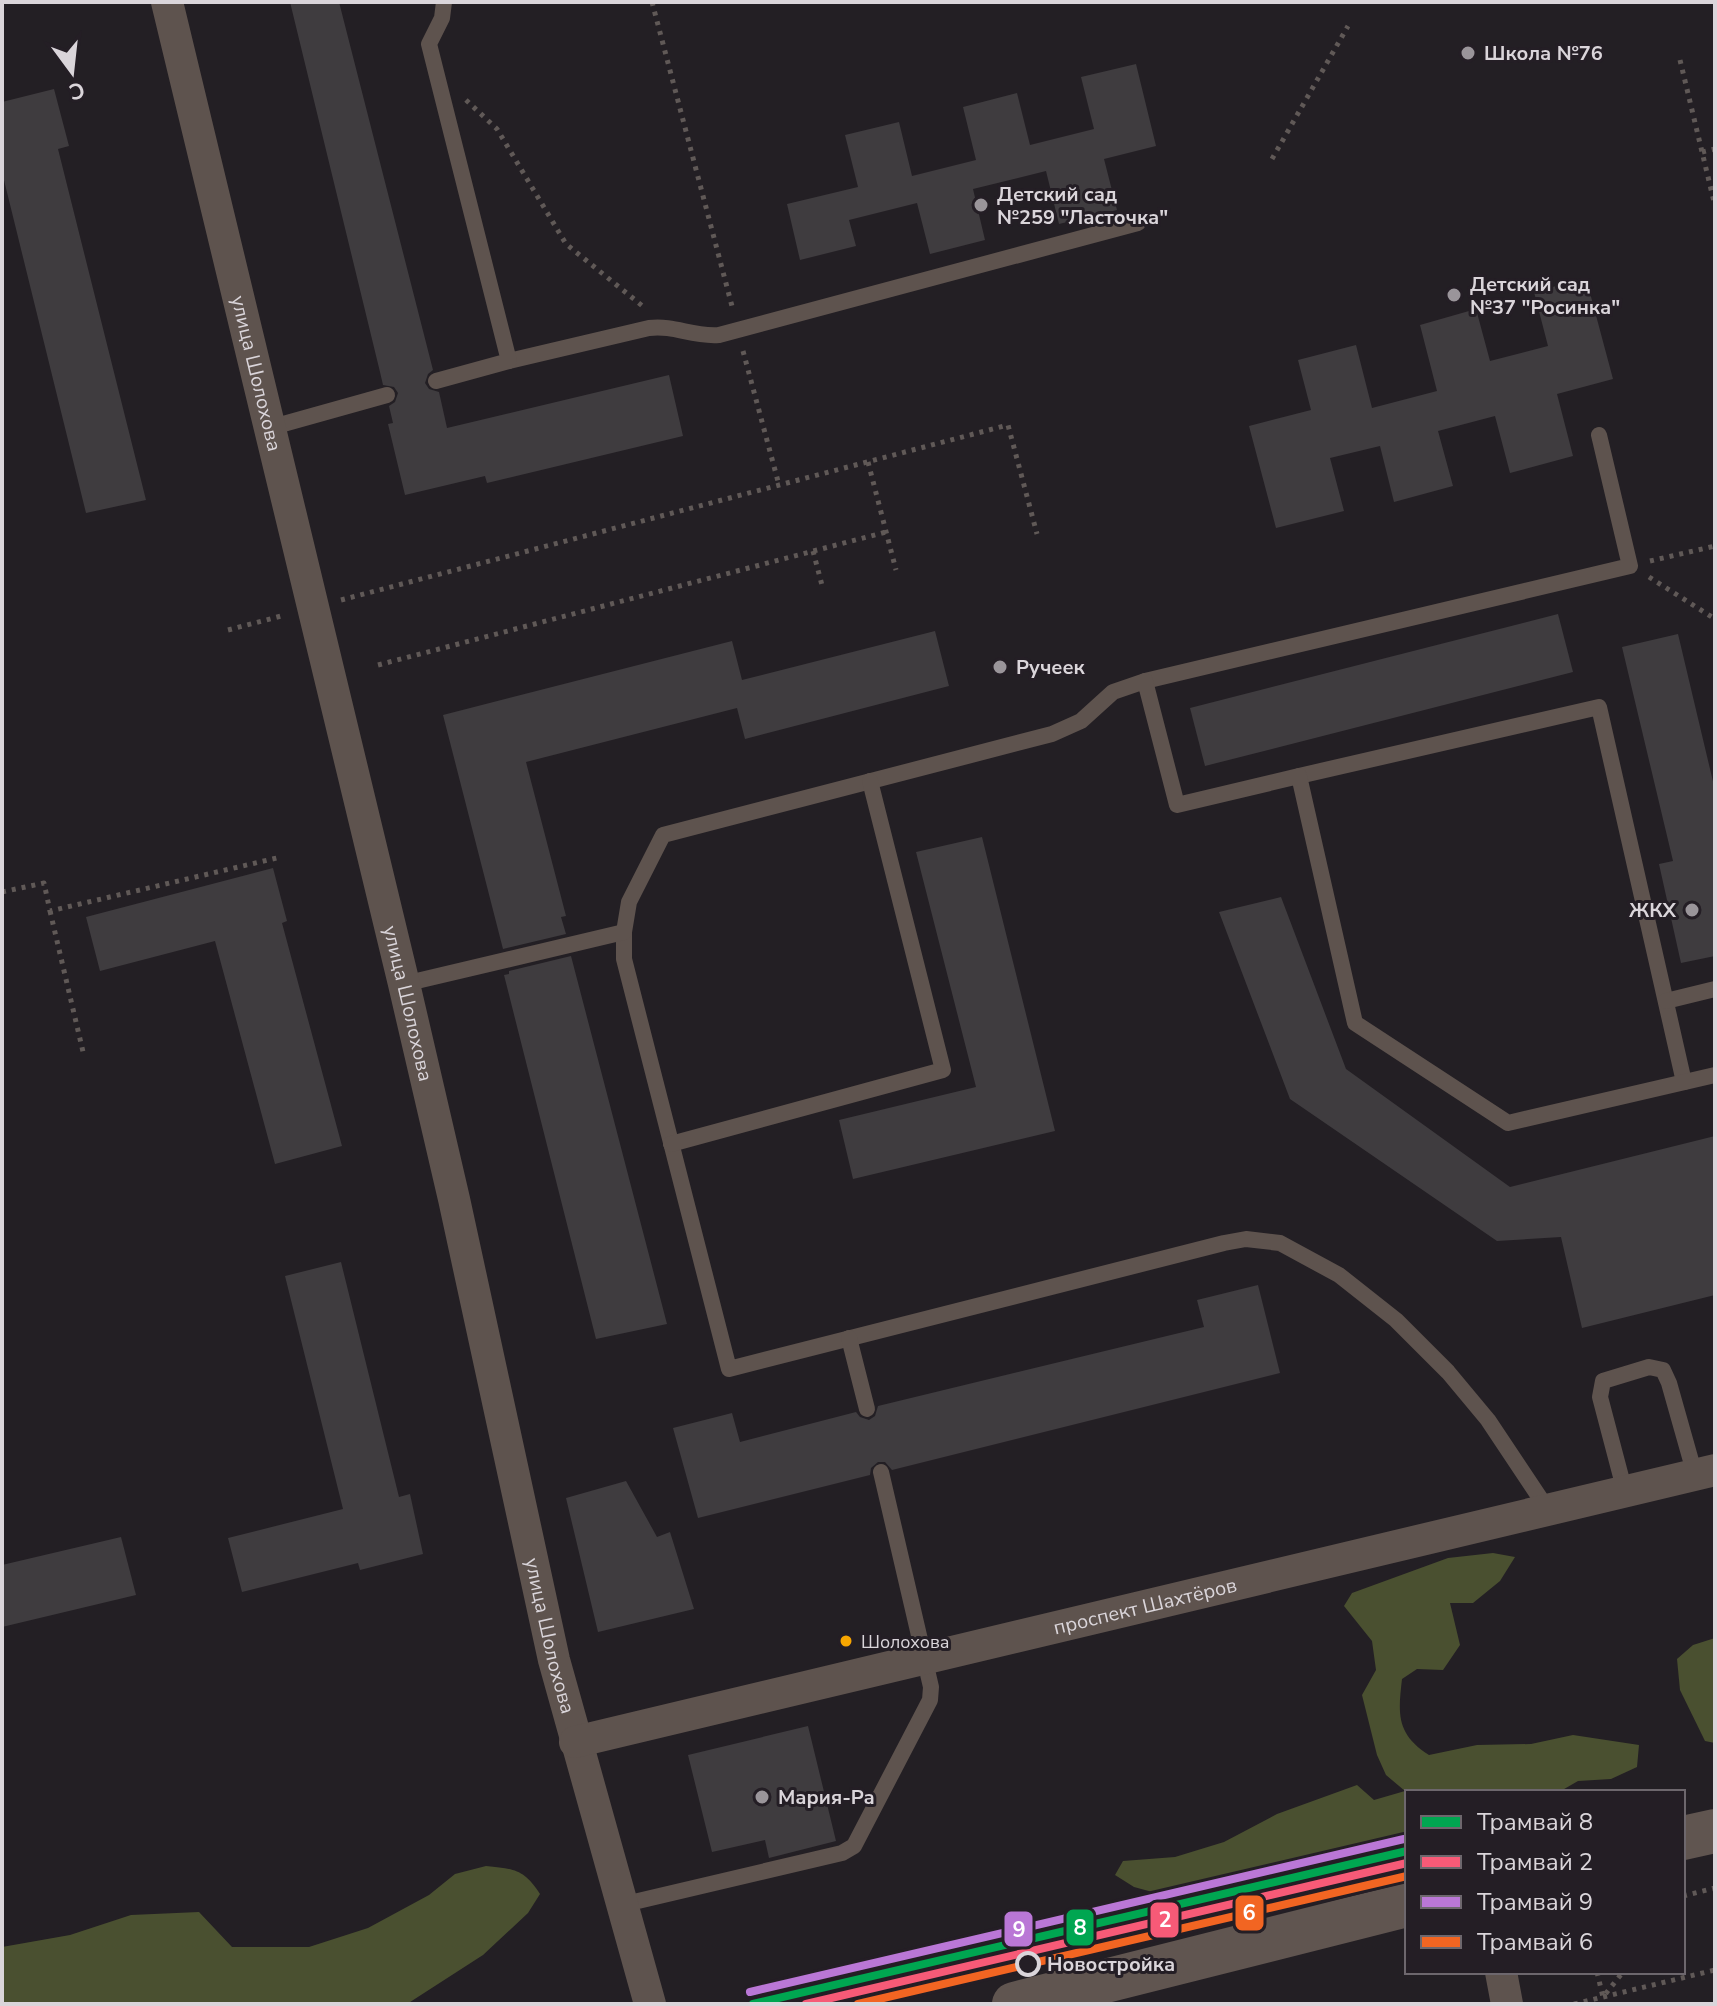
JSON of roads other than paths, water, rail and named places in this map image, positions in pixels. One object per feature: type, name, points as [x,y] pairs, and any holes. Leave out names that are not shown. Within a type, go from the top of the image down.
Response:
[{"type":"main road","points":[[1685,1838],[1715,1831]]},
{"type":"main road","points":[[1014,2004],[1405,1906]]},
{"type":"street","name":"улица Шолохова","points":[[167,2],[404,984],[554,1660],[650,2004]]},
{"type":"street","name":"проспект Шахтёров","points":[[575,1742],[1705,1473]]},
{"type":"street","points":[[1501,1974],[1507,2004]]},
{"type":"lane","points":[[444,2],[442,18],[429,44],[509,361]]},
{"type":"lane","points":[[436,381],[649,328],[668,326],[699,336],[719,335],[1138,223]]},
{"type":"lane","points":[[269,428],[387,395]]},
{"type":"lane","points":[[1548,1510],[1488,1420],[1396,1320],[1339,1275],[1280,1243],[1246,1239],[1224,1243],[729,1369],[624,959],[624,932],[629,902],[663,835],[1052,734],[1081,721],[1113,692],[1145,681],[1630,566],[1599,435]]},
{"type":"lane","points":[[1145,681],[1177,805],[1599,707],[1684,1082]]},
{"type":"lane","points":[[1299,776],[1355,1023],[1508,1123],[1715,1075]]},
{"type":"lane","points":[[671,1144],[943,1070],[870,781]]},
{"type":"lane","points":[[404,984],[624,932]]},
{"type":"lane","points":[[1666,1001],[1715,989]]},
{"type":"lane","points":[[849,1338],[867,1409]]},
{"type":"lane","points":[[1625,1492],[1600,1397],[1603,1381],[1649,1367],[1663,1370],[1705,1473]]},
{"type":"lane","points":[[621,1905],[842,1853],[854,1846],[930,1700],[931,1687],[881,1472]]},
{"type":"tram line","name":"9","points":[[750,1992],[1404,1839]]},
{"type":"tram line","name":"8","points":[[753,2004],[1405,1851]]},
{"type":"tram line","name":"2","points":[[806,2004],[1405,1863]]},
{"type":"tram line","name":"6","points":[[858,2004],[1405,1876]]},
{"type":"place","name":"Школа №76","points":[[1468,53]]},
{"type":"place","name":"Детский сад №259 \"Ласточка\"","points":[[981,205]]},
{"type":"place","name":"Детский сад №37 \"Росинка\"","points":[[1454,295]]},
{"type":"place","name":"Ручеек","points":[[1000,667]]},
{"type":"place","name":"ЖКХ","points":[[1692,910]]},
{"type":"place","name":"Шолохова","points":[[846,1641]]},
{"type":"place","name":"Мария-Ра","points":[[762,1797]]},
{"type":"place","name":"Новостройка","points":[[1028,1964]]}]
